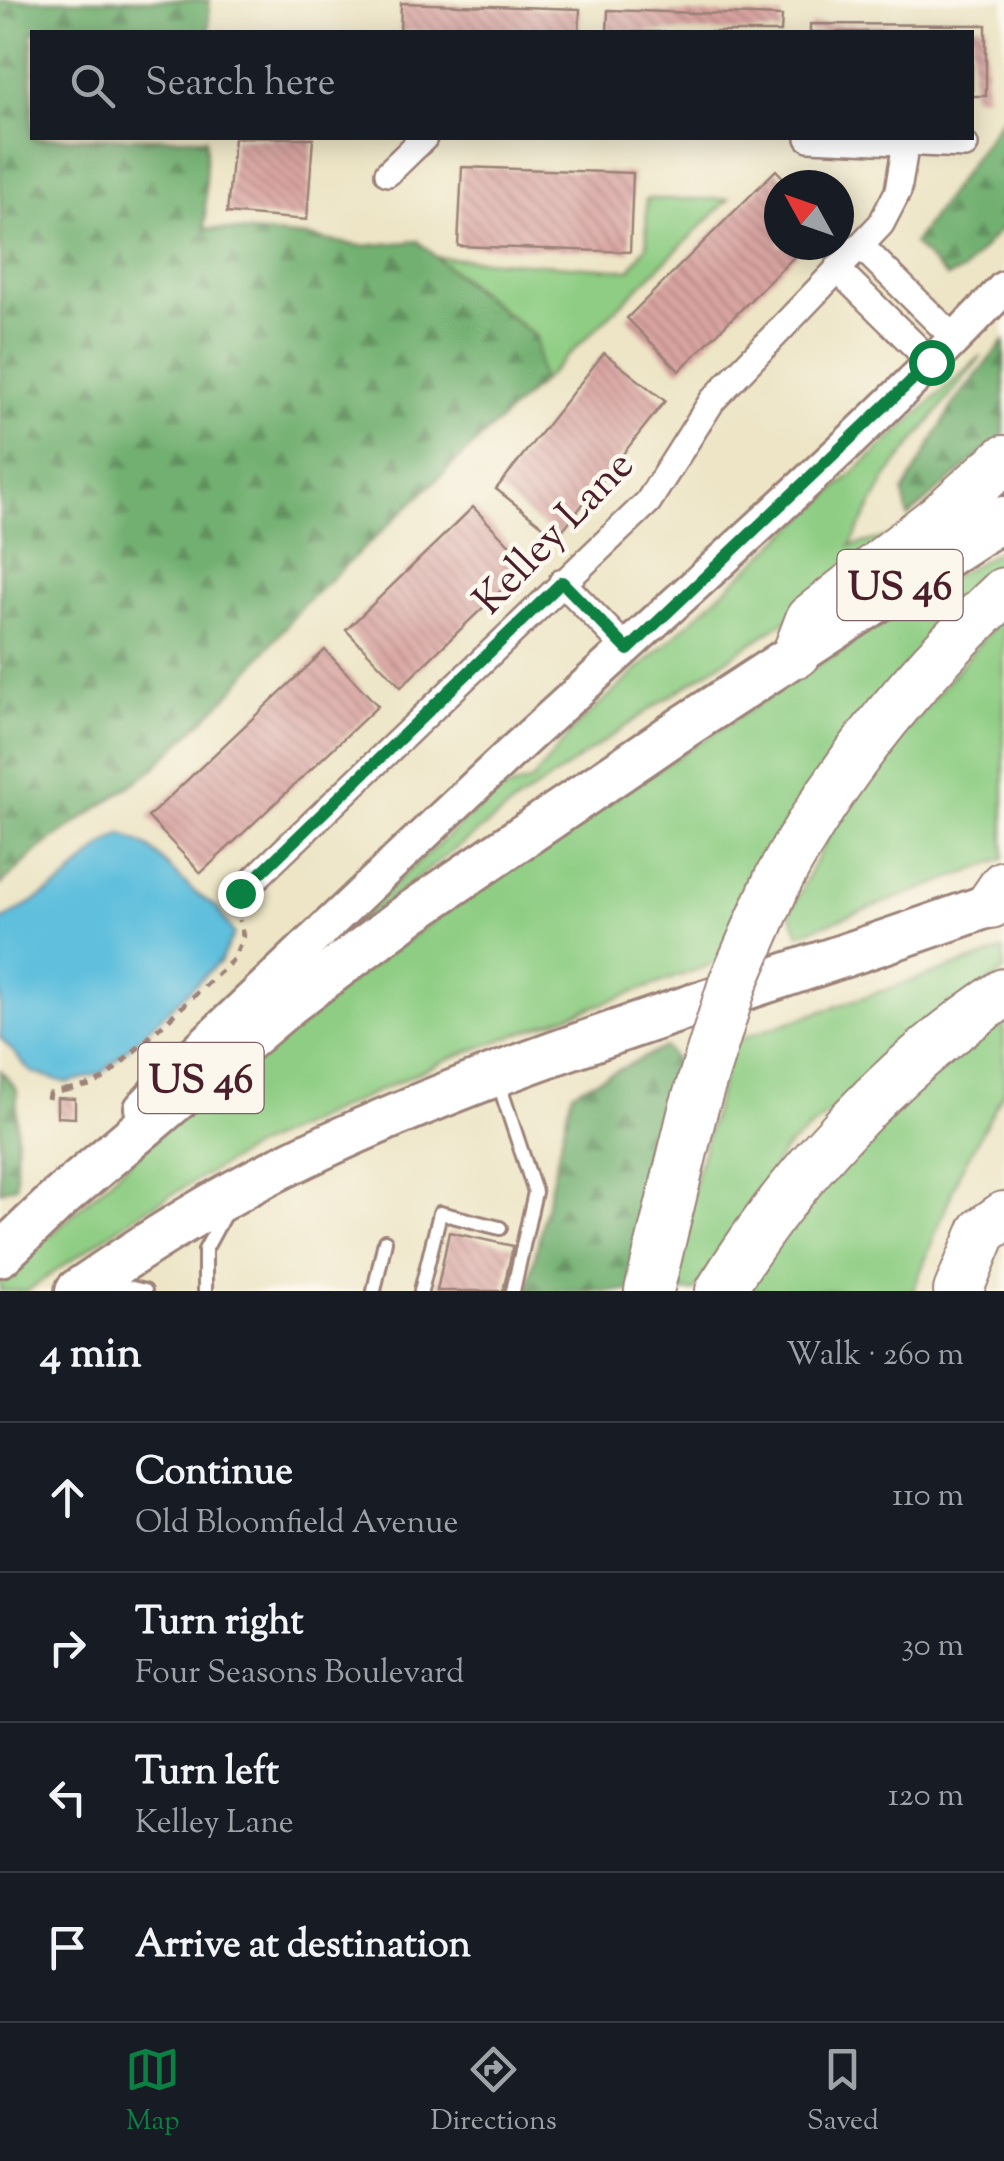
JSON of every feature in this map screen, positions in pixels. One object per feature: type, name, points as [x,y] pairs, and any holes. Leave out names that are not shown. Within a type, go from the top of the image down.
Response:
[{"type":"highway","points":[[797,653],[810,619],[940,517],[1004,460]]},
{"type":"highway","name":"US 46","points":[[0,1254],[60,1198],[290,1003],[382,935],[530,830],[1004,518]]},
{"type":"highway","points":[[650,1291],[693,1110],[732,983],[778,880],[840,778],[897,701],[1004,592]]},
{"type":"highway","name":"US 46","points":[[86,1285],[236,1192],[370,1126],[496,1074],[1000,896]]},
{"type":"highway","points":[[720,1291],[800,1179],[857,1117],[918,1059],[1004,993]]},
{"type":"highway","points":[[958,1291],[983,1231],[1004,1216]]},
{"type":"highway","points":[[991,1291],[1004,1255]]},
{"type":"street","points":[[388,172],[422,140]]},
{"type":"street","points":[[858,140],[965,144]]},
{"type":"street","name":"Kelley Lane","points":[[240,893],[648,502],[712,401],[881,224],[902,176],[906,142]]},
{"type":"street","points":[[861,246],[955,339]]},
{"type":"street","points":[[837,269],[931,362]]},
{"type":"street","points":[[60,1198],[184,1062],[516,749],[628,650],[1004,288]]},
{"type":"street","points":[[562,582],[628,650]]},
{"type":"lane","points":[[496,1074],[535,1192],[513,1291]]},
{"type":"lane","points":[[205,1291],[206,1250],[236,1192]]},
{"type":"lane","points":[[421,1291],[440,1214],[500,1228]]},
{"type":"lane","points":[[374,1291],[385,1241]]},
{"type":"lane","points":[[86,1285],[145,1291]]},
{"type":"path","points":[[48,1099],[52,1091],[66,1094],[105,1078],[234,959],[243,936],[239,920]]},
{"type":"green space","points":[[0,0],[209,0],[209,30],[30,30],[30,140],[206,140],[205,228],[361,246],[418,241],[536,337],[541,382],[304,604],[231,693],[150,772],[39,849],[0,886]]},
{"type":"green space","points":[[1004,115],[1004,225],[963,271],[947,277],[913,244]]},
{"type":"green space","points":[[646,199],[729,199],[541,382],[536,337],[435,257],[630,270],[647,245]]},
{"type":"green space","points":[[1004,341],[1004,434],[908,517],[903,493],[954,403]]},
{"type":"green space","points":[[982,355],[888,475],[850,546],[899,534],[799,612],[517,802],[334,938],[495,793],[532,781],[574,728]]},
{"type":"green space","points":[[1004,548],[1004,572],[724,960],[448,1059],[252,1148],[135,1216],[27,1291],[0,1291],[0,1282],[177,1118],[339,989],[505,869],[951,578]]},
{"type":"green space","points":[[1004,614],[1004,859],[799,934],[790,912],[844,804]]},
{"type":"green space","points":[[1004,950],[1004,971],[785,1149],[695,1291],[665,1291],[733,1041]]},
{"type":"green space","points":[[1004,1009],[1004,1091],[959,1174],[913,1291],[733,1291],[806,1192]]},
{"type":"green space","points":[[665,1047],[685,1071],[633,1291],[527,1291],[572,1092]]},
{"type":"green space","points":[[0,1070],[17,1090],[16,1186],[0,1191]]},
{"type":"water","points":[[122,834],[150,848],[192,890],[217,908],[234,934],[220,961],[102,1073],[67,1083],[31,1072],[0,1037],[0,922],[62,884],[100,848]]},
{"type":"building","points":[[401,3],[580,9],[579,30],[400,30]]},
{"type":"building","points":[[608,10],[782,16],[781,30],[607,30]]},
{"type":"building","points":[[810,24],[986,25],[986,96],[974,96],[974,30],[810,30]]},
{"type":"building","points":[[234,140],[313,140],[307,220],[227,213]]},
{"type":"building","points":[[462,167],[633,173],[630,252],[458,246]]},
{"type":"building","points":[[764,182],[764,260],[791,260],[679,371],[627,318]]},
{"type":"building","points":[[604,353],[665,401],[557,537],[496,489]]},
{"type":"building","points":[[473,507],[528,564],[401,687],[346,630]]},
{"type":"building","points":[[325,650],[378,706],[201,873],[148,817]]},
{"type":"building","points":[[57,1098],[75,1099],[75,1118],[57,1117]]},
{"type":"building","points":[[449,1232],[513,1246],[503,1291],[437,1291]]},
{"type":"route","points":[[240,893],[562,582],[628,650],[931,362]]}]
